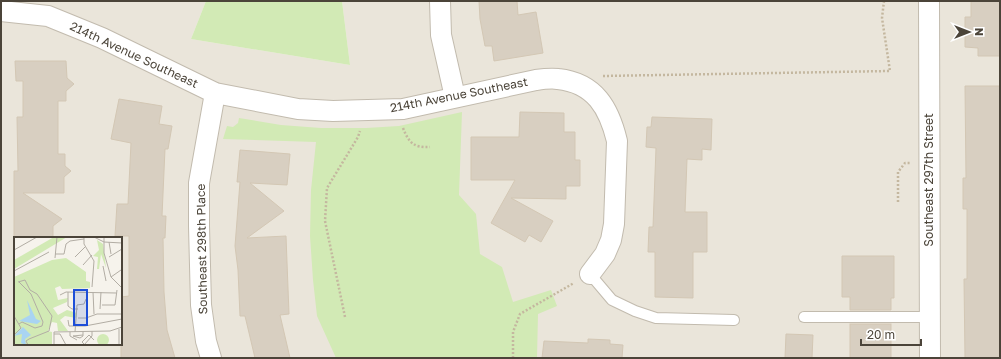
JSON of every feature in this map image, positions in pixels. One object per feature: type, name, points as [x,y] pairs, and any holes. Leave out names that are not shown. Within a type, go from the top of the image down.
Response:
[{"type":"street","points":[[440,1],[441,35],[455,97]]},
{"type":"street","name":"Southeast 297th Street","points":[[929,1],[930,358]]},
{"type":"street","name":"214th Avenue Southeast","points":[[1,11],[48,16],[102,38],[215,93],[298,109],[365,111],[396,109],[536,80],[557,79],[571,82],[586,88],[599,98],[607,111],[614,128],[617,141],[614,224],[611,240],[605,254],[590,274]]},
{"type":"street","name":"Southeast 298th Place","points":[[211,358],[206,340],[201,305],[199,183],[215,93]]},
{"type":"lane","points":[[590,274],[612,300],[634,311],[656,318],[734,320]]},
{"type":"lane","points":[[804,316],[929,318]]},
{"type":"path","points":[[586,88],[597,76],[890,71],[882,18],[884,1]]},
{"type":"path","points":[[396,109],[406,136],[410,141],[421,148],[430,147]]},
{"type":"path","points":[[345,317],[325,221],[328,188],[358,137],[365,111]]},
{"type":"path","points":[[898,202],[898,172],[905,163],[929,162]]},
{"type":"path","points":[[513,358],[513,332],[520,314],[590,274]]},
{"type":"shaded area","points":[[1,1],[206,1],[191,39],[350,65],[342,1],[1000,1],[1000,358],[1,358]]},
{"type":"green space","points":[[206,1],[342,1],[350,65],[191,39]]},
{"type":"green space","points":[[462,112],[459,195],[476,214],[480,254],[502,267],[513,302],[551,290],[557,306],[538,314],[537,358],[336,358],[317,316],[313,280],[310,236],[311,190],[316,142],[223,139],[227,126],[233,127],[238,123],[239,118],[281,125],[321,128],[366,128],[399,126]]},
{"type":"building","points":[[479,1],[517,1],[518,15],[536,12],[543,53],[494,61],[492,46],[485,46],[480,19]]},
{"type":"building","points":[[971,1],[1000,1],[1000,56],[978,56],[978,48],[965,47],[965,17],[971,17]]},
{"type":"building","points":[[15,61],[66,61],[67,78],[74,84],[66,91],[66,101],[58,101],[58,154],[65,154],[65,166],[71,171],[64,177],[64,193],[23,193],[62,219],[53,226],[53,237],[14,237],[14,171],[18,171],[17,117],[23,117],[23,81],[16,81]]},
{"type":"building","points":[[965,86],[1000,86],[1000,358],[965,358],[964,279],[967,279],[967,209],[963,209],[963,178],[966,178]]},
{"type":"building","points":[[119,99],[162,106],[159,124],[172,126],[168,149],[165,149],[162,216],[166,216],[165,238],[163,238],[164,292],[167,330],[175,358],[121,358],[122,297],[129,296],[129,236],[115,236],[117,204],[128,204],[131,143],[111,139]]},
{"type":"building","points":[[520,112],[564,113],[564,132],[575,132],[575,160],[580,160],[580,186],[566,186],[566,199],[511,198],[553,221],[541,242],[529,235],[525,242],[491,223],[515,180],[471,180],[471,137],[519,137]]},
{"type":"building","points":[[652,117],[712,119],[711,150],[702,149],[702,160],[687,159],[685,212],[707,212],[707,252],[693,252],[693,298],[655,297],[655,252],[648,252],[649,227],[653,227],[656,148],[646,147],[647,127],[651,127]]},
{"type":"building","points":[[240,150],[290,154],[287,185],[250,183],[284,211],[247,238],[286,236],[289,314],[280,315],[290,358],[255,358],[245,316],[240,316],[238,270],[235,246],[240,182],[237,182]]},
{"type":"building","points":[[842,256],[894,256],[894,298],[891,298],[891,310],[850,310],[850,297],[842,297]]},
{"type":"building","points":[[850,324],[891,324],[891,358],[850,358]]},
{"type":"building","points":[[786,334],[813,335],[812,358],[785,358]]},
{"type":"building","points":[[588,339],[610,340],[610,344],[623,345],[622,358],[542,358],[544,341],[588,343]]}]
